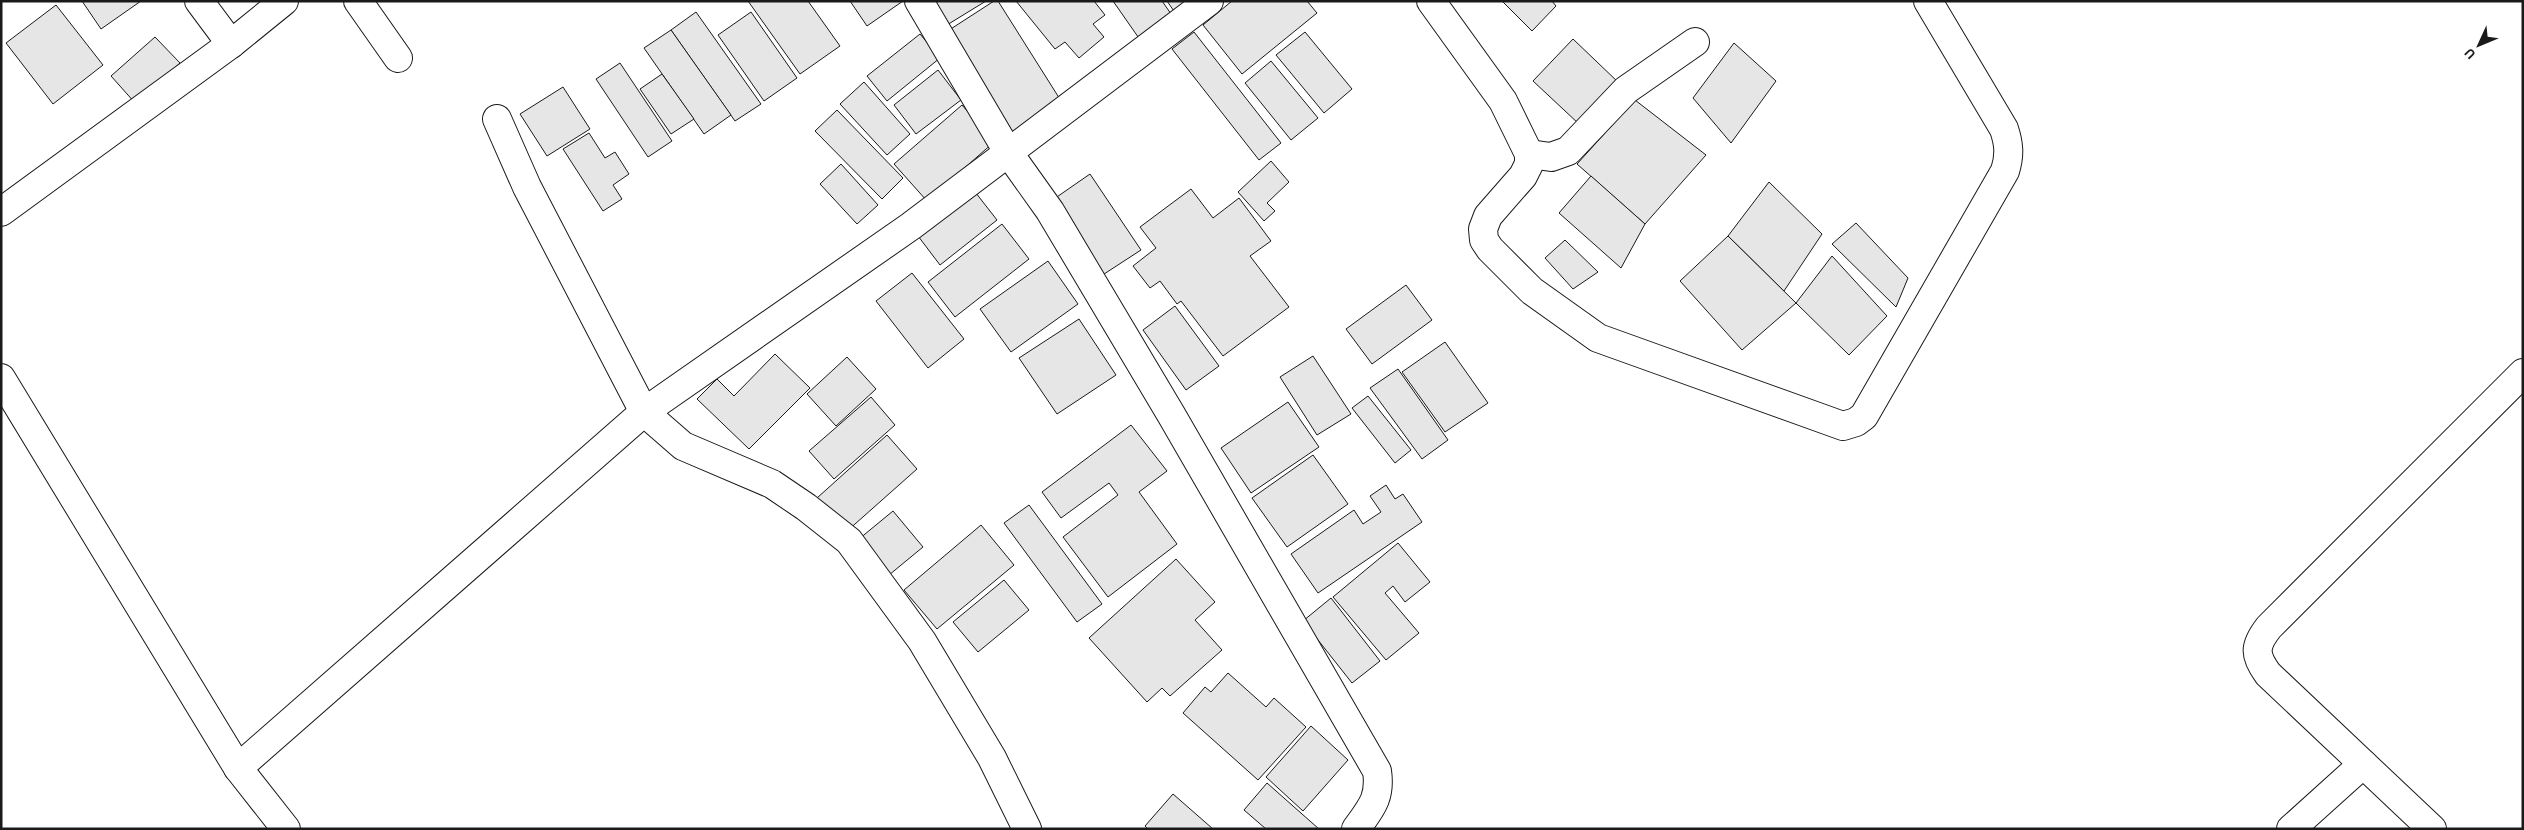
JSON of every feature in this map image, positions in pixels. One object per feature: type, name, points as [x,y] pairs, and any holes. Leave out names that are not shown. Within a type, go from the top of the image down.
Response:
[{"type":"street","points":[[199,1],[231,44]]},
{"type":"street","points":[[1,212],[231,44],[284,1]]},
{"type":"street","points":[[358,1],[398,58]]},
{"type":"street","points":[[919,1],[1008,152],[1050,211],[1172,416],[1377,770],[1379,785],[1377,796],[1356,829]]},
{"type":"street","points":[[238,768],[644,412],[911,226],[1209,1]]},
{"type":"street","points":[[1431,1],[1503,101],[1529,154],[1528,164],[1523,176],[1488,216],[1483,229],[1484,240],[1490,249],[1532,291],[1598,338],[1843,426],[1864,416],[2005,171],[2009,158],[2009,144],[2004,129],[1928,1]]},
{"type":"street","points":[[1529,154],[1551,157],[1568,151],[1626,90],[1640,78],[1695,42]]},
{"type":"street","points":[[498,119],[527,187],[644,412],[683,446],[772,484],[806,507],[849,541],[922,641],[992,758],[1027,829]]},
{"type":"street","points":[[2432,829],[2268,674],[2259,662],[2257,650],[2261,637],[2523,373]]},
{"type":"street","points":[[1,378],[238,768],[286,829]]},
{"type":"street","points":[[2291,829],[2363,764]]},
{"type":"building","points":[[82,1],[141,1],[101,29]]},
{"type":"building","points":[[748,1],[808,1],[840,46],[800,74]]},
{"type":"building","points":[[850,1],[903,1],[867,26]]},
{"type":"building","points":[[926,1],[986,1],[942,28]]},
{"type":"building","points":[[994,1],[998,1],[1063,104],[1009,138],[943,34]]},
{"type":"building","points":[[1016,1],[1094,1],[1105,15],[1093,24],[1104,37],[1079,58],[1065,42],[1055,49]]},
{"type":"building","points":[[1113,1],[1162,1],[1176,21],[1143,44]]},
{"type":"building","points":[[1167,1],[1201,1],[1178,17]]},
{"type":"building","points":[[1232,1],[1307,1],[1317,13],[1242,74],[1203,25]]},
{"type":"building","points":[[1502,1],[1552,1],[1556,6],[1532,31]]},
{"type":"building","points":[[56,5],[103,65],[53,104],[6,43]]},
{"type":"building","points":[[696,12],[761,104],[735,121],[671,30]]},
{"type":"building","points":[[751,12],[797,78],[764,101],[718,35]]},
{"type":"building","points":[[671,30],[731,115],[704,134],[644,48]]},
{"type":"building","points":[[1194,32],[1281,143],[1259,160],[1172,49]]},
{"type":"building","points":[[1305,32],[1352,89],[1324,113],[1276,55]]},
{"type":"building","points":[[920,34],[940,58],[887,101],[867,76]]},
{"type":"building","points":[[155,37],[180,63],[136,104],[111,76]]},
{"type":"building","points":[[1573,39],[1619,83],[1579,124],[1533,81]]},
{"type":"building","points":[[1734,43],[1776,81],[1731,143],[1693,98]]},
{"type":"building","points":[[1271,61],[1318,118],[1291,140],[1245,83]]},
{"type":"building","points":[[620,63],[672,141],[648,157],[596,79]]},
{"type":"building","points":[[938,70],[961,100],[916,134],[894,105]]},
{"type":"building","points":[[662,74],[694,119],[671,134],[640,89]]},
{"type":"building","points":[[864,82],[910,134],[887,155],[840,104]]},
{"type":"building","points":[[563,87],[590,129],[547,156],[520,114]]},
{"type":"building","points":[[1635,100],[1706,155],[1645,224],[1577,164]]},
{"type":"building","points":[[962,105],[994,142],[927,201],[894,164]]},
{"type":"building","points":[[837,110],[903,178],[882,199],[815,131]]},
{"type":"building","points":[[589,133],[605,158],[615,152],[629,174],[613,185],[622,199],[603,211],[563,149]]},
{"type":"building","points":[[1271,161],[1289,182],[1267,203],[1275,211],[1264,221],[1238,192]]},
{"type":"building","points":[[841,164],[878,205],[857,224],[820,184]]},
{"type":"building","points":[[1090,174],[1141,250],[1101,276],[1051,201]]},
{"type":"building","points":[[1591,176],[1645,224],[1621,268],[1559,213]]},
{"type":"building","points":[[1769,182],[1822,234],[1784,291],[1728,236]]},
{"type":"building","points":[[972,188],[997,220],[940,265],[915,232]]},
{"type":"building","points":[[1191,189],[1213,218],[1239,198],[1271,241],[1250,256],[1289,307],[1223,356],[1181,301],[1177,304],[1160,281],[1150,288],[1133,266],[1156,248],[1140,227]]},
{"type":"building","points":[[1856,223],[1908,278],[1896,307],[1832,244]]},
{"type":"building","points":[[1002,224],[1029,259],[955,317],[928,282]]},
{"type":"building","points":[[1728,236],[1796,303],[1742,350],[1680,281]]},
{"type":"building","points":[[1565,240],[1598,272],[1573,289],[1545,258]]},
{"type":"building","points":[[1832,256],[1887,316],[1849,355],[1796,303]]},
{"type":"building","points":[[1048,261],[1078,304],[1011,352],[980,309]]},
{"type":"building","points":[[912,273],[964,339],[928,368],[876,301]]},
{"type":"building","points":[[1406,285],[1432,320],[1372,364],[1346,329]]},
{"type":"building","points":[[1175,306],[1219,366],[1186,390],[1143,330]]},
{"type":"building","points":[[1079,319],[1116,375],[1057,414],[1019,358]]},
{"type":"building","points":[[1445,342],[1488,403],[1445,432],[1402,372]]},
{"type":"building","points":[[775,354],[810,388],[749,449],[697,399],[717,379],[734,396]]},
{"type":"building","points":[[1313,356],[1351,414],[1317,435],[1280,377]]},
{"type":"building","points":[[847,357],[876,389],[836,426],[807,394]]},
{"type":"building","points":[[1398,369],[1448,440],[1422,459],[1370,388]]},
{"type":"building","points":[[1368,396],[1411,450],[1395,463],[1352,408]]},
{"type":"building","points":[[871,397],[895,425],[834,479],[809,451]]},
{"type":"building","points":[[1288,402],[1319,447],[1251,493],[1221,448]]},
{"type":"building","points":[[1131,425],[1167,471],[1139,492],[1177,544],[1108,597],[1063,537],[1118,495],[1109,483],[1061,518],[1042,492]]},
{"type":"building","points":[[887,435],[917,469],[846,532],[817,498]]},
{"type":"building","points":[[1313,455],[1348,504],[1287,547],[1252,498]]},
{"type":"building","points":[[1386,485],[1395,499],[1403,494],[1422,522],[1318,593],[1291,554],[1354,510],[1363,524],[1381,512],[1370,496]]},
{"type":"building","points":[[1029,505],[1102,604],[1077,622],[1004,523]]},
{"type":"building","points":[[893,511],[923,547],[889,575],[859,539]]},
{"type":"building","points":[[981,525],[1014,565],[937,629],[904,590]]},
{"type":"building","points":[[1398,543],[1430,582],[1405,602],[1393,586],[1385,593],[1419,633],[1386,660],[1333,597]]},
{"type":"building","points":[[1176,559],[1215,602],[1195,620],[1222,650],[1170,696],[1162,688],[1147,702],[1089,638]]},
{"type":"building","points":[[1004,580],[1029,610],[978,652],[953,622]]},
{"type":"building","points":[[1331,598],[1380,661],[1352,683],[1303,621]]},
{"type":"building","points":[[1228,673],[1266,707],[1274,698],[1306,727],[1258,780],[1183,713],[1205,687],[1211,692]]},
{"type":"building","points":[[1311,726],[1348,760],[1303,811],[1266,777]]},
{"type":"building","points":[[1267,783],[1319,829],[1266,829],[1244,810]]},
{"type":"building","points":[[1173,794],[1213,829],[1148,829],[1145,826]]}]
